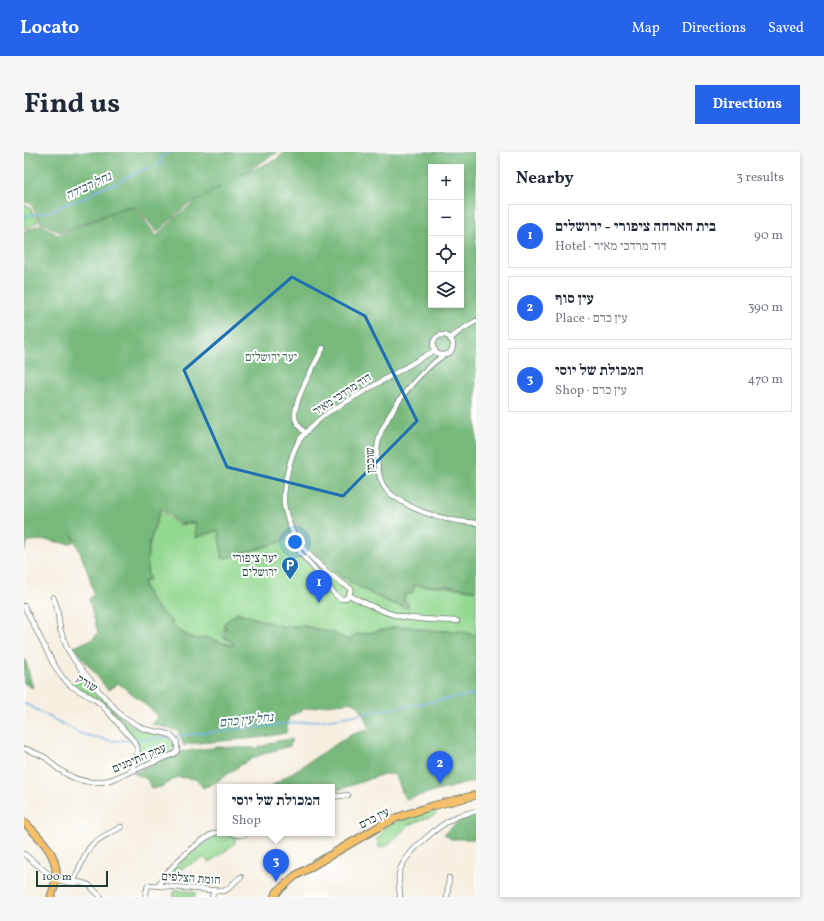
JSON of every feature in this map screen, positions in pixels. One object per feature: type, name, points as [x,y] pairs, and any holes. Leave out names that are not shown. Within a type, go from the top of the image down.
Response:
[{"type":"main road","name":"עין כרם","points":[[274,897],[278,891],[295,876],[380,826],[396,818],[432,806],[476,795]]},
{"type":"main road","points":[[24,822],[41,839],[54,858],[56,865],[56,880],[51,897]]},
{"type":"street","points":[[450,339],[476,321]]},
{"type":"street","points":[[439,336],[445,336],[450,339],[453,347],[450,352],[444,355],[438,354],[435,350],[434,341],[439,336]]},
{"type":"street","points":[[305,433],[298,426],[295,417],[297,402],[323,348]]},
{"type":"street","name":"דוד מרדכי מאיר","points":[[290,526],[300,544],[319,565],[351,589],[349,595],[343,599],[340,599],[299,551],[296,545],[290,526],[284,506],[286,479],[294,452],[305,433],[327,413],[435,350]]},
{"type":"street","name":"שוכמן","points":[[444,355],[408,388],[393,409],[381,431],[377,452],[380,478],[383,485],[393,496],[421,512],[441,518],[476,523]]},
{"type":"street","points":[[349,595],[368,605],[395,615],[420,619],[457,621]]},
{"type":"street","name":"עמק התימנים","points":[[24,749],[45,758],[59,770],[71,777],[89,783],[102,783],[110,780],[174,754],[177,750],[177,742],[173,737],[168,734],[144,729],[122,716],[75,661],[67,648],[60,629],[57,607],[53,597]]},
{"type":"street","name":"שורק","points":[[24,606],[53,663],[62,677],[71,686],[101,704],[134,741],[137,746],[137,753],[130,772]]},
{"type":"street","points":[[335,797],[348,795]]},
{"type":"street","points":[[400,897],[400,870],[411,852],[427,837],[448,822],[459,816],[476,812]]},
{"type":"street","points":[[73,883],[87,851],[91,846],[121,827]]},
{"type":"street","points":[[158,886],[177,860],[194,846],[217,833]]},
{"type":"street","points":[[24,854],[56,880],[86,884],[101,897]]},
{"type":"street","name":"חומת הצלפים","points":[[145,897],[148,885],[224,892],[240,876]]},
{"type":"street","points":[[447,897],[449,878]]},
{"type":"street","points":[[212,897],[214,891]]},
{"type":"highlighted area","points":[[292,277],[365,316],[417,421],[343,496],[227,467],[184,370]]},
{"type":"green space","name":"יער ירושלים","points":[[24,152],[278,152],[241,175],[277,159],[284,152],[476,152],[476,590],[447,586],[414,585],[411,593],[405,594],[403,600],[408,604],[407,607],[399,605],[370,593],[349,581],[346,577],[341,577],[312,548],[304,537],[298,522],[282,541],[223,558],[218,530],[196,537],[196,522],[179,524],[161,508],[149,543],[147,571],[149,579],[143,581],[147,594],[162,614],[172,623],[171,624],[187,636],[196,639],[205,638],[234,646],[233,642],[225,638],[224,630],[227,627],[224,626],[224,624],[238,613],[285,627],[303,626],[330,632],[348,640],[356,635],[398,627],[408,627],[428,631],[463,632],[476,636],[476,781],[405,799],[395,774],[384,774],[335,790],[335,784],[275,784],[350,735],[370,729],[360,708],[354,702],[304,709],[289,717],[286,733],[256,738],[187,744],[184,746],[178,731],[151,724],[158,716],[118,683],[108,690],[74,647],[92,639],[98,633],[89,599],[94,594],[89,575],[73,535],[74,542],[69,544],[47,540],[28,541],[24,552],[24,231],[41,224],[58,235],[129,207],[139,212],[156,236],[177,216],[195,202],[220,187],[187,205],[157,232],[139,210],[129,206],[60,232],[40,222],[31,203],[24,202]]},
{"type":"green space","points":[[24,205],[30,207],[38,222],[24,229]]},
{"type":"green space","points":[[161,510],[178,525],[195,523],[195,538],[218,531],[222,559],[282,542],[298,524],[303,537],[312,550],[320,560],[340,578],[345,578],[349,582],[392,604],[408,608],[409,603],[404,600],[406,595],[412,594],[415,586],[447,587],[476,591],[476,635],[463,631],[428,630],[408,626],[398,626],[356,634],[348,639],[330,632],[303,625],[285,626],[238,612],[223,624],[226,628],[222,633],[224,638],[233,643],[233,645],[205,637],[191,637],[183,633],[172,624],[173,623],[155,604],[148,594],[144,582],[150,580],[148,572],[148,554],[152,536]]},
{"type":"green space","points":[[24,658],[26,662],[33,688],[24,683]]},
{"type":"green space","points":[[83,676],[113,709],[130,724],[139,729],[168,738],[173,743],[174,748],[171,752],[135,767],[139,750],[136,740],[102,702],[76,687],[72,682],[76,678]]},
{"type":"green space","points":[[292,739],[290,746],[268,752],[251,759],[214,783],[203,788],[196,779],[177,777],[164,786],[152,789],[147,779],[133,773],[180,752],[219,747],[257,748],[278,741]]},
{"type":"green space","points":[[438,808],[435,815],[409,825],[388,845],[379,848],[377,838],[383,832],[383,828],[400,820]]},
{"type":"green space","points":[[476,815],[476,839],[451,839],[444,834],[462,819]]},
{"type":"green space","points":[[217,834],[217,836],[235,837],[236,841],[233,845],[210,862],[204,858],[172,873],[170,871]]},
{"type":"green space","points":[[175,889],[196,893],[194,897],[173,897]]},
{"type":"waterway","name":"נחל רבידה","points":[[24,216],[52,211],[66,204],[88,197],[103,187],[116,184],[145,169],[162,164],[160,157],[171,152]]},
{"type":"waterway","name":"נחל עין כרם","points":[[175,736],[332,719],[476,694]]},
{"type":"waterway","name":"נחל עין כרם","points":[[24,703],[81,734],[112,741],[131,740]]},
{"type":"waterway","name":"נחל עין כרם","points":[[135,740],[169,737]]},
{"type":"place","name":"יער ציפורי ירושלים","points":[[290,580]]},
{"type":"place","name":"בית הארחה ציפורי - ירושלים","points":[[319,603]]},
{"type":"place","name":"עין סוף","points":[[440,784]]},
{"type":"place","name":"המכולת של יוסי","points":[[276,882]]}]
